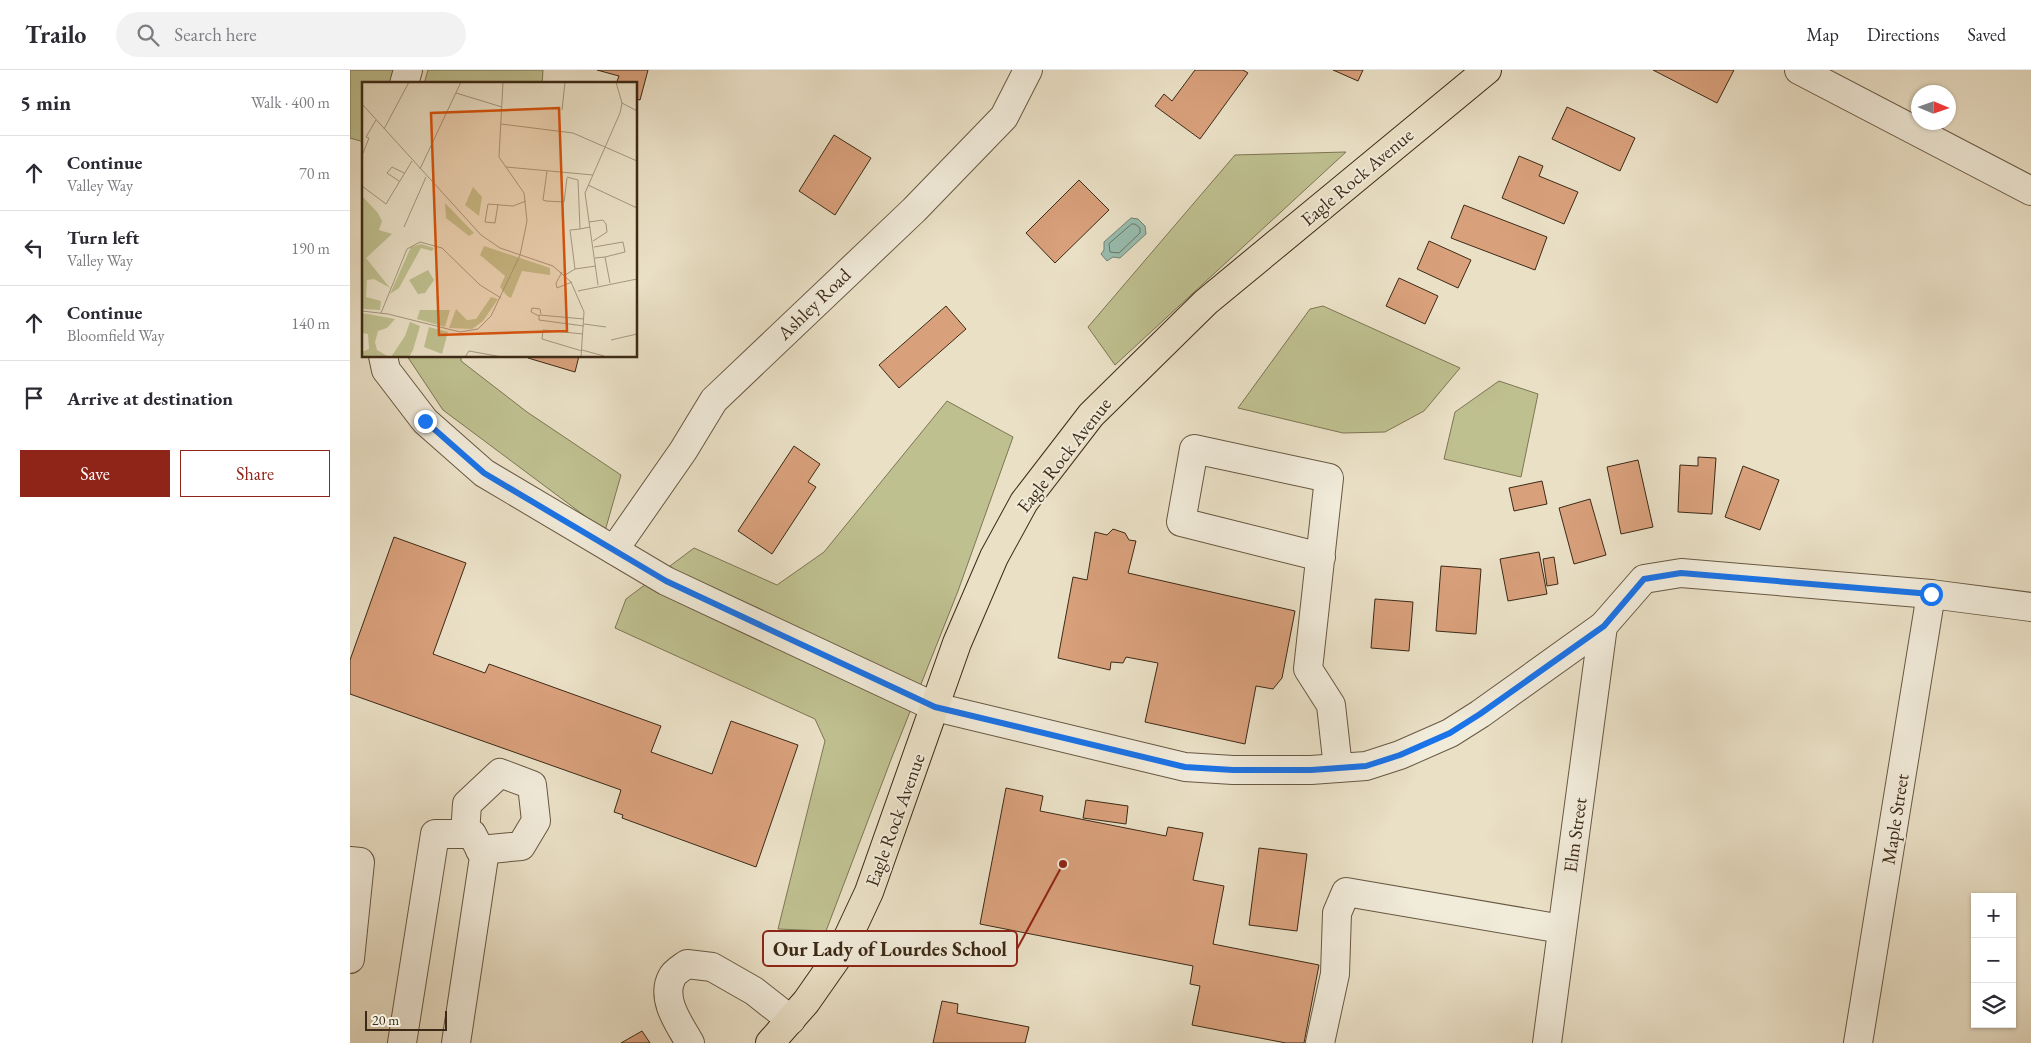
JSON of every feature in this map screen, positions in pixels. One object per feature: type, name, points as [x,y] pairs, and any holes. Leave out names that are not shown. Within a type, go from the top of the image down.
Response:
[{"type":"main road","name":"Eagle Rock Avenue","points":[[770,1043],[806,1002],[840,952],[869,892],[958,643],[994,557],[1024,502],[1092,415],[1206,302],[1487,70]]},
{"type":"street","name":"Ashley Road","points":[[614,550],[683,451],[714,400],[914,210],[1004,117],[1028,70]]},
{"type":"street","points":[[1799,70],[2031,191]]},
{"type":"street","points":[[383,358],[386,370],[425,421],[484,473],[666,581],[935,707],[1185,767],[1233,770],[1338,768],[1366,766],[1400,755],[1450,733],[1480,714],[1604,626],[1644,579],[1681,573],[1931,594],[2031,607]]},
{"type":"street","points":[[1321,557],[1180,522],[1194,449],[1329,478],[1321,557],[1308,669],[1331,705],[1338,768]]},
{"type":"street","name":"Maple Street","points":[[1858,1043],[1931,594]]},
{"type":"street","name":"Elm Street","points":[[1547,1043],[1604,626]]},
{"type":"street","points":[[402,1043],[435,834],[473,842],[484,857],[456,1043]]},
{"type":"street","points":[[350,860],[360,862],[350,959]]},
{"type":"street","points":[[1320,1043],[1335,974],[1337,913],[1346,892],[1562,930]]},
{"type":"street","points":[[686,1036],[673,1014],[668,993],[672,976],[687,964],[712,967],[754,991],[791,1020]]},
{"type":"green space","points":[[350,70],[396,70],[392,82],[362,82],[362,141],[350,138]]},
{"type":"green space","points":[[428,70],[543,70],[542,82],[425,82]]},
{"type":"green space","points":[[1346,152],[1115,365],[1088,327],[1235,155]]},
{"type":"green space","points":[[1323,306],[1460,368],[1424,411],[1385,432],[1343,433],[1238,408],[1310,309]]},
{"type":"green space","points":[[408,358],[461,358],[461,361],[527,412],[621,475],[605,531],[443,410]]},
{"type":"green space","points":[[1499,381],[1538,394],[1521,477],[1444,459],[1455,412]]},
{"type":"green space","points":[[947,401],[1013,437],[958,591],[826,931],[778,929],[825,741],[815,719],[615,628],[626,599],[694,548],[777,585],[824,552]]},
{"type":"water","points":[[1131,218],[1138,219],[1145,226],[1146,234],[1120,258],[1113,257],[1107,261],[1101,254],[1104,250],[1104,242]]},
{"type":"building","points":[[597,70],[648,70],[640,100],[638,100],[638,82],[617,82],[619,76]]},
{"type":"building","points":[[1195,70],[1243,70],[1248,73],[1200,139],[1155,106],[1164,94],[1172,101]]},
{"type":"building","points":[[1333,70],[1363,70],[1358,81]]},
{"type":"building","points":[[1653,70],[1734,70],[1717,103]]},
{"type":"building","points":[[1567,107],[1635,138],[1620,171],[1552,139]]},
{"type":"building","points":[[834,135],[871,158],[835,215],[799,191]]},
{"type":"building","points":[[1519,156],[1543,166],[1539,176],[1578,192],[1564,224],[1502,198]]},
{"type":"building","points":[[1079,180],[1109,210],[1055,263],[1026,233]]},
{"type":"building","points":[[1464,205],[1547,237],[1535,270],[1451,238]]},
{"type":"building","points":[[1429,241],[1471,260],[1458,288],[1417,269]]},
{"type":"building","points":[[1399,278],[1438,296],[1425,324],[1386,306]]},
{"type":"building","points":[[946,306],[966,329],[899,388],[879,365]]},
{"type":"building","points":[[528,358],[578,358],[575,372]]},
{"type":"building","points":[[794,446],[820,464],[808,482],[816,487],[772,554],[738,531]]},
{"type":"building","points":[[1698,457],[1716,458],[1712,514],[1678,512],[1680,465],[1698,466]]},
{"type":"building","points":[[1638,460],[1653,527],[1621,534],[1607,467]]},
{"type":"building","points":[[1743,466],[1779,480],[1760,530],[1725,517]]},
{"type":"building","points":[[1542,481],[1547,504],[1514,511],[1509,488]]},
{"type":"building","points":[[1590,499],[1606,555],[1574,564],[1559,508]]},
{"type":"building","points":[[1113,529],[1125,533],[1129,540],[1136,541],[1128,573],[1295,611],[1282,678],[1273,689],[1256,686],[1245,744],[1145,722],[1158,663],[1126,657],[1123,663],[1111,662],[1110,670],[1058,658],[1073,577],[1087,580],[1095,532],[1107,535]]},
{"type":"building","points":[[394,537],[466,563],[433,654],[485,673],[489,664],[661,726],[651,752],[712,774],[731,721],[798,745],[756,867],[622,818],[623,815],[614,812],[621,790],[350,694],[350,660]]},
{"type":"building","points":[[1539,552],[1547,594],[1508,601],[1500,559]]},
{"type":"building","points":[[1554,557],[1558,584],[1547,586],[1543,559]]},
{"type":"building","points":[[1441,566],[1481,569],[1476,634],[1436,631]]},
{"type":"building","points":[[1375,599],[1413,602],[1409,651],[1371,648]]},
{"type":"building","points":[[1006,788],[1043,796],[1040,811],[1166,836],[1168,827],[1203,833],[1193,880],[1224,886],[1213,944],[1319,965],[1304,1043],[1286,1043],[1192,1025],[1200,986],[1190,984],[1193,966],[980,924]]},
{"type":"building","points":[[1086,800],[1128,806],[1126,824],[1083,818]]},
{"type":"building","points":[[1259,848],[1307,854],[1297,931],[1249,925]]},
{"type":"building","points":[[942,1001],[958,1004],[957,1013],[1029,1027],[1025,1043],[933,1043]]},
{"type":"building","points":[[642,1031],[650,1043],[621,1043]]},
{"type":"place","name":"Our Lady of Lourdes School","points":[[1063,864]]},
{"type":"route","points":[[425,421],[484,473],[666,581],[935,707],[1185,767],[1233,770],[1311,770],[1366,766],[1400,755],[1450,733],[1480,714],[1604,626],[1644,579],[1681,573],[1931,594]]}]
